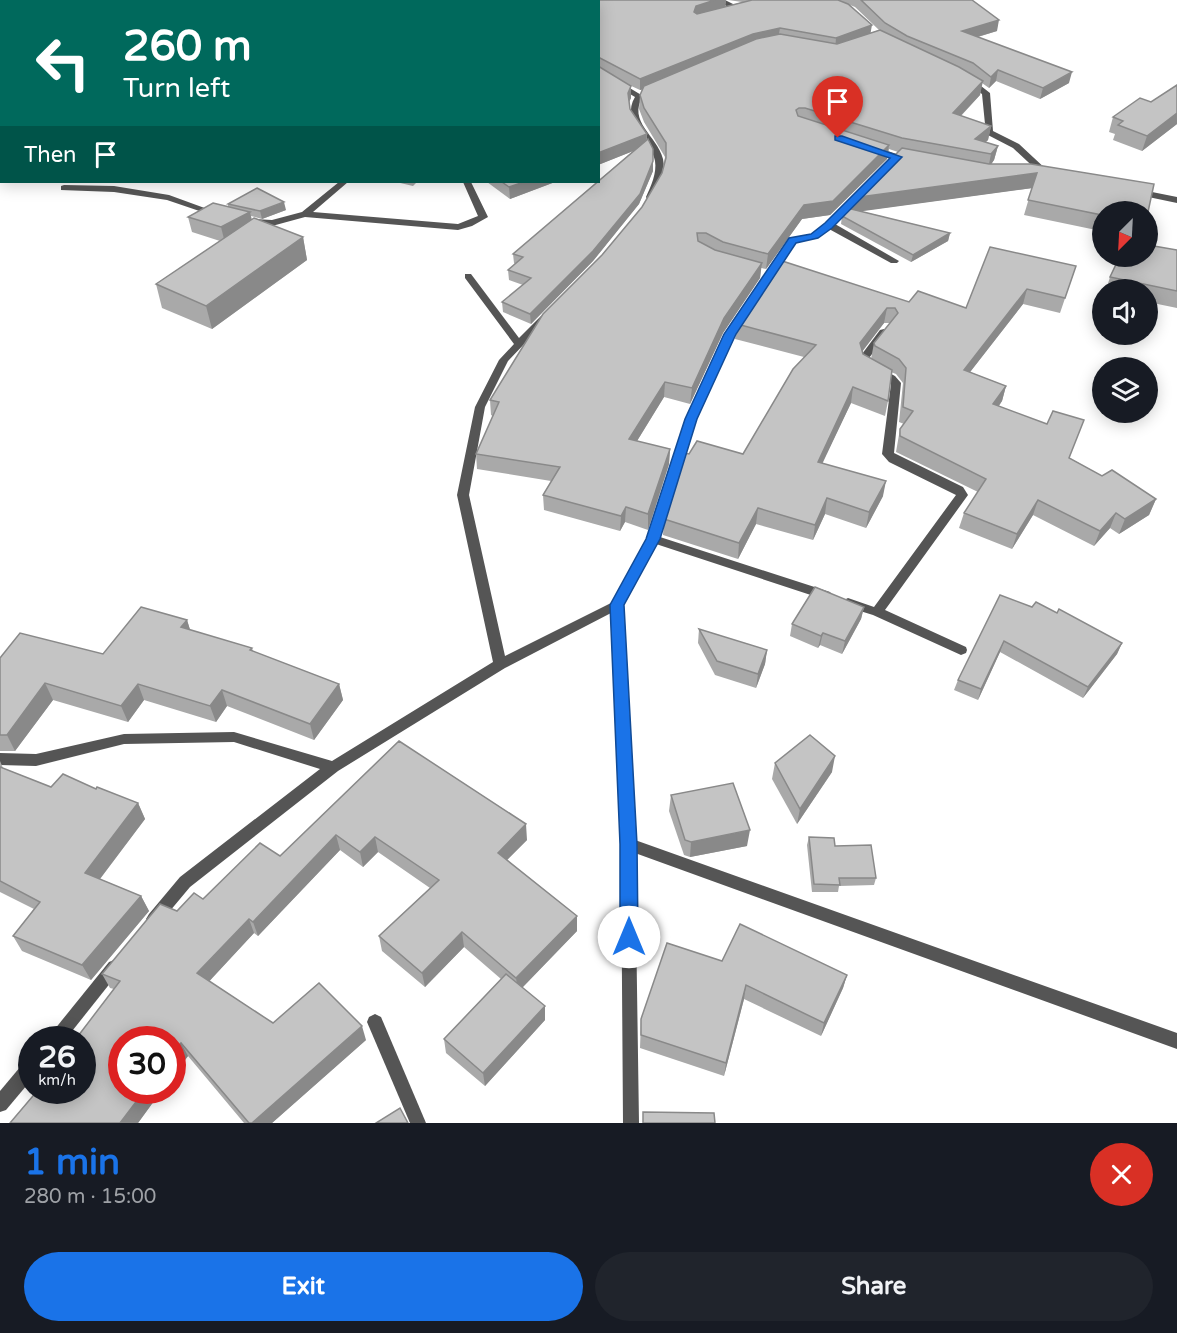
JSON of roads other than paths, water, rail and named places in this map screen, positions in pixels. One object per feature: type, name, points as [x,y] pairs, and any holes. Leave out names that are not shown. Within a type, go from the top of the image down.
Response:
[{"type":"street","points":[[719,0],[737,8]]},
{"type":"street","points":[[728,12],[748,6]]},
{"type":"street","points":[[600,72],[644,94],[634,102],[633,108],[638,123],[659,157],[659,172],[655,187],[643,208]]},
{"type":"street","points":[[956,74],[986,93],[989,132],[1016,146],[1051,175],[1022,174]]},
{"type":"street","points":[[864,147],[897,160]]},
{"type":"street","points":[[631,1123],[628,844],[617,605],[653,539],[691,419],[730,334],[764,274],[793,240],[814,236],[829,225],[874,180]]},
{"type":"street","points":[[305,214],[343,183]]},
{"type":"street","points":[[64,188],[114,189],[168,198],[232,218],[262,224],[305,214],[458,227],[469,225],[483,217],[467,183]]},
{"type":"street","points":[[1122,189],[1177,200]]},
{"type":"street","points":[[829,225],[894,261]]},
{"type":"street","points":[[468,276],[518,343]]},
{"type":"street","points":[[500,664],[463,495],[480,407],[504,360],[518,343],[550,313]]},
{"type":"street","points":[[877,612],[962,495],[959,490],[893,459],[888,454],[896,383],[891,378],[865,365],[864,358],[888,327]]},
{"type":"street","points":[[653,539],[877,612],[961,650]]},
{"type":"street","points":[[148,927],[185,882],[333,767],[500,664],[617,605]]},
{"type":"street","points":[[0,759],[36,760],[124,739],[234,737],[333,767]]},
{"type":"street","points":[[628,844],[1177,1041]]},
{"type":"street","points":[[66,1026],[125,954]]},
{"type":"street","points":[[375,1022],[418,1123]]},
{"type":"street","points":[[0,1104],[18,1083]]}]
